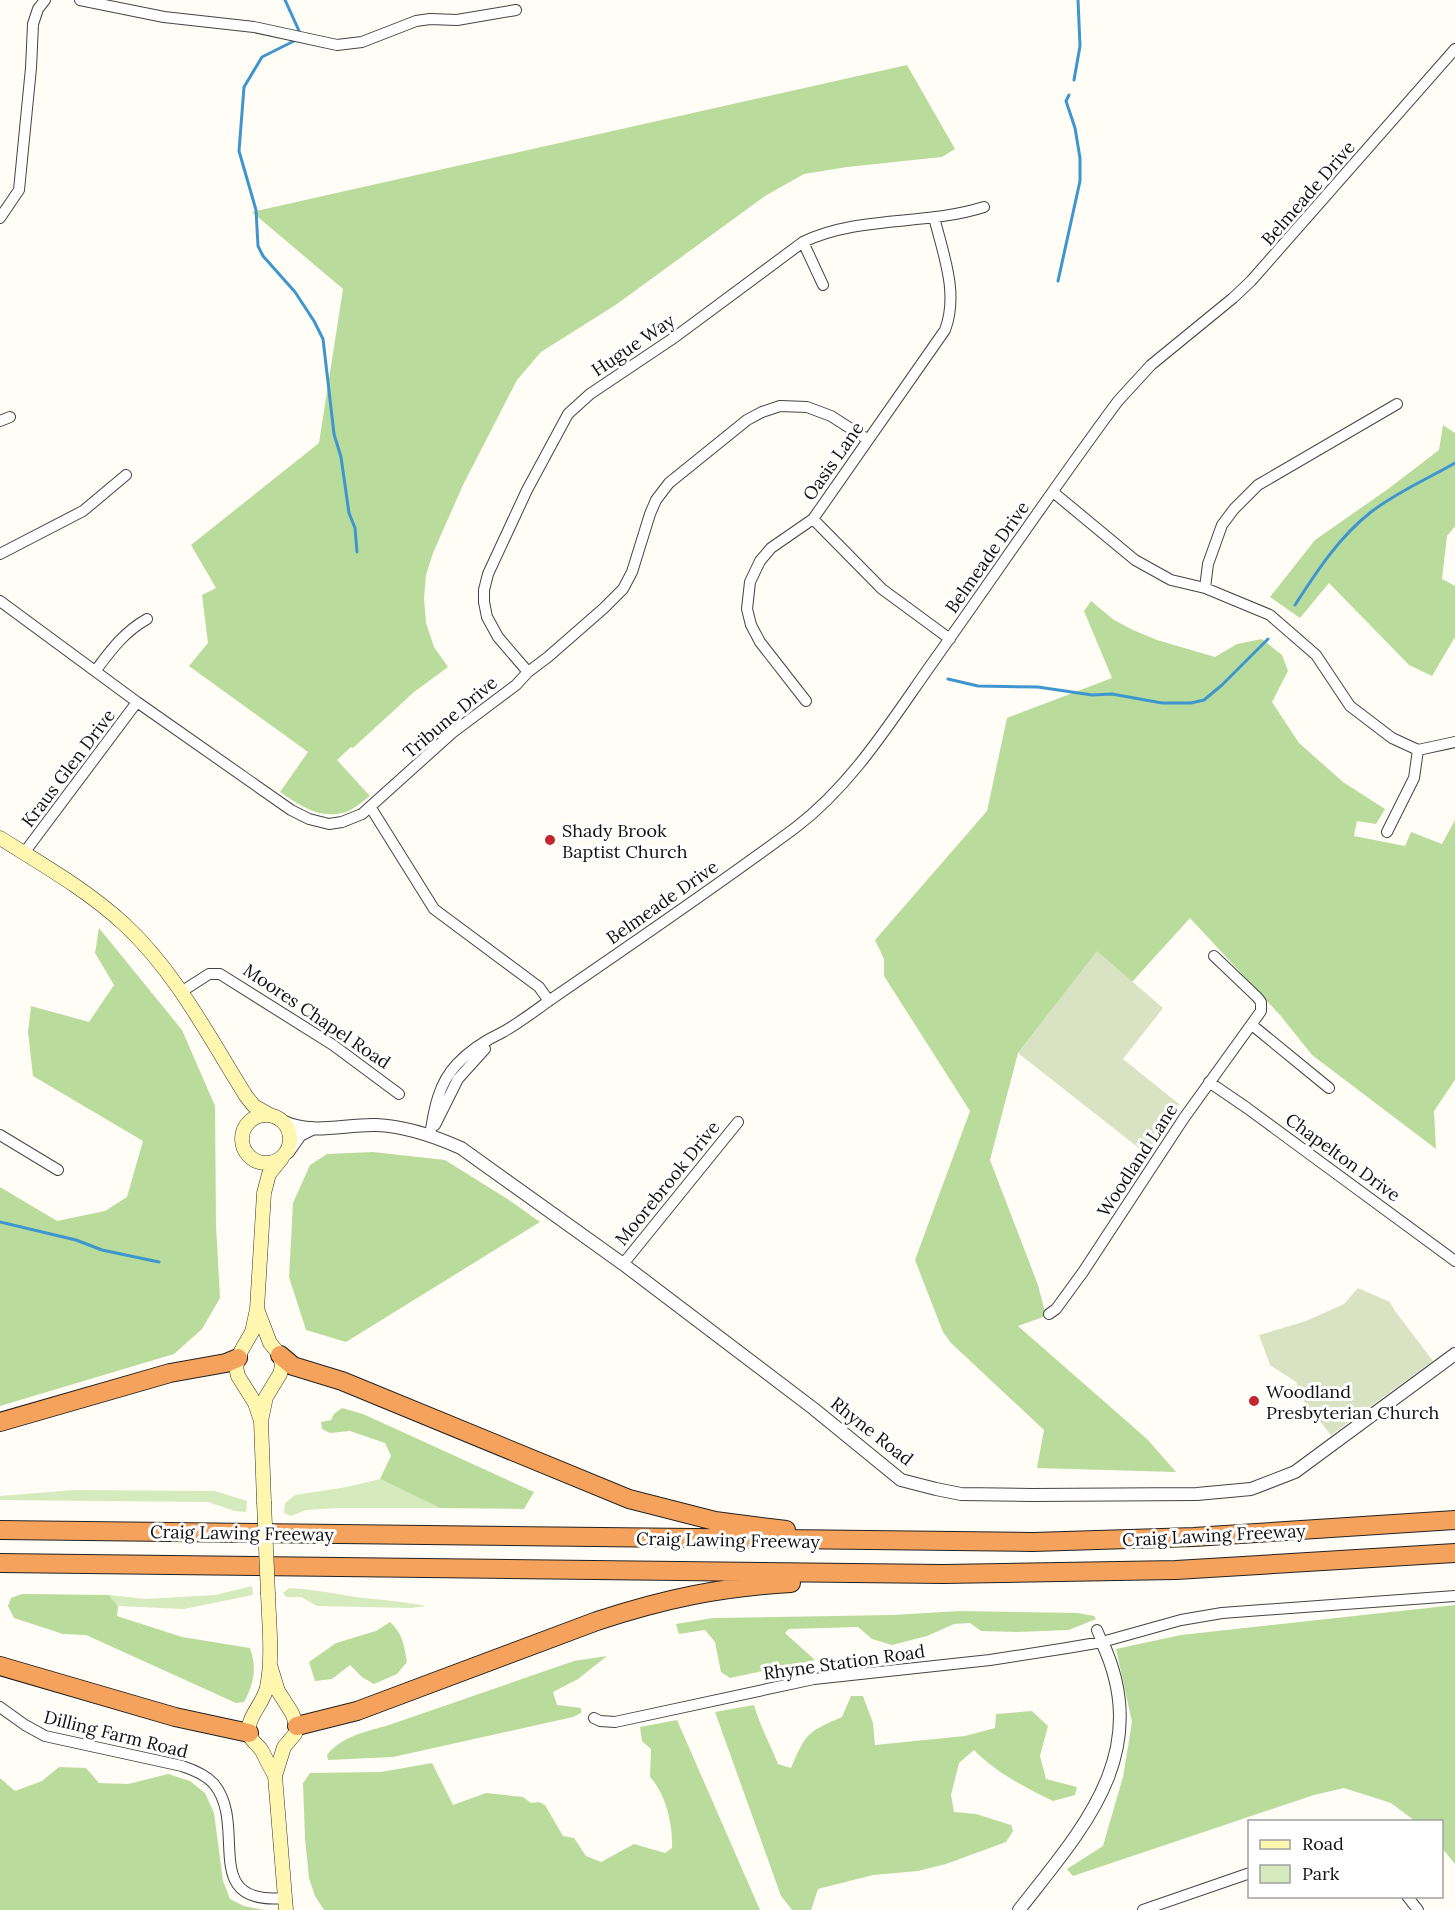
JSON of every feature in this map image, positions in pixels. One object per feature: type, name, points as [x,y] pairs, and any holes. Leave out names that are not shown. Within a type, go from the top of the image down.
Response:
[{"type":"highway","points":[[275,1349],[293,1366],[342,1381],[564,1474],[649,1505],[715,1521],[910,1542]]},
{"type":"highway","points":[[0,1422],[161,1376],[226,1363],[242,1352]]},
{"type":"highway","name":"Craig Lawing Freeway","points":[[0,1530],[1054,1542],[1194,1538],[1455,1520]]},
{"type":"highway","name":"Craig Lawing Freeway","points":[[0,1563],[943,1574],[1176,1570],[1455,1553]]},
{"type":"highway","points":[[297,1726],[357,1712],[597,1621],[671,1599],[756,1585],[943,1574]]},
{"type":"highway","points":[[0,1666],[174,1716],[249,1733]]},
{"type":"main road","points":[[0,838],[61,875],[124,924],[150,952],[181,992],[246,1096],[254,1106],[284,1122],[291,1136],[285,1155],[269,1174],[264,1193],[257,1309],[252,1332],[236,1367],[238,1376],[255,1403],[261,1421]]},
{"type":"main road","points":[[246,1096],[247,1112],[243,1146],[252,1159],[264,1193]]},
{"type":"main road","points":[[244,1129],[254,1118],[270,1115]]},
{"type":"main road","points":[[252,1159],[267,1164],[285,1155]]},
{"type":"main road","points":[[257,1309],[282,1366],[280,1374],[266,1397],[261,1421],[270,1665],[265,1698],[250,1719],[249,1733],[261,1748],[275,1776]]},
{"type":"main road","points":[[242,1352],[258,1341],[275,1349]]},
{"type":"main road","points":[[270,1665],[278,1691],[292,1713],[297,1726],[295,1734],[284,1747],[275,1776],[285,1904]]},
{"type":"main road","points":[[261,1748],[273,1751],[284,1747]]},
{"type":"street","points":[[0,218],[19,190],[33,24],[38,9],[45,0]]},
{"type":"street","points":[[80,0],[164,17],[254,27],[337,45],[362,42],[416,21],[457,20],[516,10]]},
{"type":"street","name":"Belmeade Drive","points":[[430,1135],[435,1104],[442,1085],[465,1057],[490,1036],[502,1032],[549,1001],[734,872],[826,802],[851,776],[1118,401],[1151,365],[1251,281],[1455,49]]},
{"type":"street","name":"Hugue Way","points":[[528,672],[498,637],[487,617],[484,590],[488,574],[527,490],[568,414],[590,394],[675,337],[802,242],[831,230],[846,227],[962,213],[984,207]]},
{"type":"street","name":"Oasis Lane","points":[[806,701],[760,642],[751,625],[747,609],[750,582],[760,561],[771,548],[813,519],[867,439],[935,346],[950,317],[951,288],[934,217]]},
{"type":"street","points":[[802,242],[823,285]]},
{"type":"street","points":[[1205,588],[1208,564],[1222,525],[1258,485],[1397,404]]},
{"type":"street","name":"Tribune Drive","points":[[0,601],[137,702],[302,816],[319,822],[342,822],[371,808],[452,733],[516,685],[528,672],[604,608],[623,589],[632,572],[656,500],[669,483],[747,420],[780,406],[807,407],[831,416],[867,439]]},
{"type":"street","points":[[0,554],[83,511],[126,475]]},
{"type":"street","points":[[1053,492],[1135,560],[1171,580],[1205,588],[1270,615],[1316,655],[1350,706],[1392,738],[1418,750],[1455,742]]},
{"type":"street","points":[[813,519],[882,589],[950,639]]},
{"type":"street","points":[[96,670],[124,635],[147,619]]},
{"type":"street","name":"Kraus Glen Drive","points":[[24,853],[137,702]]},
{"type":"street","points":[[1387,832],[1414,778],[1418,750]]},
{"type":"street","points":[[371,808],[434,909],[539,987],[549,1001]]},
{"type":"street","name":"Woodland Lane","points":[[1049,1314],[1056,1309],[1083,1272],[1209,1082],[1261,1011],[1260,1002],[1214,956]]},
{"type":"street","name":"Moores Chapel Road","points":[[181,992],[209,974],[220,974],[333,1045],[399,1094]]},
{"type":"street","points":[[1252,1025],[1329,1088]]},
{"type":"street","name":"Chapelton Drive","points":[[1209,1082],[1455,1261]]},
{"type":"street","name":"Rhyne Road","points":[[284,1122],[313,1129],[376,1125],[403,1128],[430,1135],[461,1148],[623,1264],[901,1479],[961,1494],[1197,1494],[1251,1489],[1294,1472],[1455,1354]]},
{"type":"street","name":"Moorebrook Drive","points":[[623,1264],[738,1122]]},
{"type":"street","points":[[285,1155],[300,1135],[313,1129]]},
{"type":"street","points":[[0,1135],[58,1170]]},
{"type":"street","name":"Rhyne Station Road","points":[[594,1718],[615,1722],[822,1678],[990,1660],[1102,1642],[1181,1620],[1222,1613],[1455,1596]]},
{"type":"street","points":[[1019,1910],[1090,1817],[1107,1784],[1113,1764],[1119,1706],[1115,1679],[1096,1630]]},
{"type":"street","name":"Dilling Farm Road","points":[[0,1707],[45,1736],[182,1766],[203,1775],[218,1790],[226,1809],[231,1869],[235,1883],[256,1897],[285,1904]]},
{"type":"street","points":[[1143,1910],[1248,1874]]},
{"type":"street","points":[[1409,1898],[1418,1910]]},
{"type":"green space","points":[[907,65],[955,149],[942,157],[804,174],[765,196],[617,304],[541,352],[517,380],[463,485],[433,553],[426,575],[424,598],[426,623],[434,647],[448,667],[414,692],[337,760],[370,796],[358,805],[337,814],[319,813],[303,807],[280,792],[308,752],[189,666],[208,643],[202,595],[216,588],[191,545],[319,443],[343,289],[252,212]]},
{"type":"green space","points":[[1443,425],[1455,433],[1455,526],[1447,536],[1442,579],[1455,586],[1455,637],[1432,676],[1409,665],[1329,583],[1300,618],[1270,597],[1315,540],[1439,450]]},
{"type":"green space","points":[[1091,601],[1114,620],[1133,630],[1157,640],[1215,657],[1237,644],[1262,639],[1282,655],[1288,671],[1272,702],[1299,743],[1343,782],[1385,809],[1376,824],[1357,821],[1354,836],[1405,846],[1411,832],[1442,844],[1455,820],[1455,1080],[1434,1111],[1436,1149],[1312,1055],[1280,1015],[1190,918],[1132,982],[1097,952],[1018,1053],[990,1160],[1038,1285],[1046,1316],[1018,1326],[1147,1439],[1176,1472],[1037,1468],[1044,1430],[951,1343],[943,1332],[915,1260],[970,1111],[884,976],[884,959],[875,940],[987,811],[1007,718],[1112,678],[1084,611]]},
{"type":"green space","points":[[99,928],[182,1030],[215,1106],[216,1225],[220,1298],[202,1329],[174,1354],[0,1406],[0,1187],[57,1221],[105,1211],[127,1197],[143,1141],[33,1076],[28,1032],[31,1006],[89,1022],[114,985],[95,953]]},
{"type":"green space","points":[[1097,951],[1163,1008],[1123,1059],[1179,1104],[1142,1160],[1140,1149],[1018,1053]]},
{"type":"green space","points":[[373,1152],[445,1160],[540,1222],[346,1342],[306,1330],[289,1277],[293,1203],[310,1165],[327,1154]]},
{"type":"green space","points":[[1358,1288],[1390,1302],[1433,1361],[1331,1435],[1305,1403],[1296,1382],[1270,1365],[1259,1335],[1306,1321],[1344,1304]]},
{"type":"green space","points":[[342,1408],[363,1414],[534,1492],[524,1509],[440,1508],[380,1479],[391,1456],[385,1443],[350,1431],[330,1433],[322,1429],[321,1422],[331,1420],[334,1414]]},
{"type":"green space","points":[[380,1479],[440,1508],[337,1508],[306,1510],[291,1516],[284,1513],[285,1503],[295,1495]]},
{"type":"green space","points":[[74,1490],[215,1491],[247,1501],[246,1512],[235,1511],[208,1502],[0,1500],[0,1496]]},
{"type":"green space","points":[[252,1586],[253,1595],[184,1609],[118,1606],[109,1595],[145,1599],[215,1595]]},
{"type":"green space","points":[[289,1588],[426,1606],[411,1608],[317,1606],[301,1597],[286,1597],[283,1593]]},
{"type":"green space","points":[[22,1594],[109,1595],[118,1606],[117,1616],[182,1637],[250,1648],[254,1669],[252,1682],[244,1702],[236,1703],[86,1635],[63,1634],[14,1618],[8,1606],[11,1598]]},
{"type":"green space","points":[[1455,1605],[1455,1864],[1443,1849],[1443,1820],[1414,1820],[1391,1803],[1344,1788],[1314,1795],[1073,1876],[1067,1869],[1103,1846],[1123,1777],[1132,1722],[1116,1649],[1181,1635]]},
{"type":"green space","points":[[960,1611],[1078,1613],[1094,1616],[1096,1619],[1069,1630],[1018,1632],[981,1631],[970,1623],[954,1624],[927,1636],[892,1645],[872,1639],[858,1627],[789,1629],[785,1633],[815,1660],[730,1678],[721,1672],[715,1642],[705,1630],[679,1634],[676,1624],[713,1618],[892,1615]]},
{"type":"green space","points":[[390,1622],[400,1635],[407,1662],[397,1674],[374,1684],[362,1677],[350,1665],[332,1679],[315,1681],[309,1662],[336,1643],[376,1631]]},
{"type":"green space","points":[[607,1656],[578,1679],[553,1692],[557,1705],[581,1708],[581,1713],[573,1717],[393,1757],[328,1760],[327,1755],[339,1744],[361,1733],[574,1661]]},
{"type":"green space","points":[[851,1696],[863,1696],[873,1723],[875,1745],[965,1736],[995,1728],[996,1714],[1032,1711],[1048,1726],[1040,1756],[1046,1779],[1077,1787],[1075,1795],[1053,1801],[1001,1773],[974,1750],[959,1763],[951,1795],[954,1812],[976,1814],[1011,1825],[1013,1831],[1006,1842],[946,1864],[918,1871],[873,1875],[818,1889],[811,1910],[792,1910],[781,1896],[715,1712],[754,1705],[778,1764],[791,1768],[804,1740],[814,1730],[842,1717]]},
{"type":"green space","points":[[677,1720],[760,1910],[324,1910],[315,1896],[309,1878],[305,1838],[303,1783],[310,1773],[381,1772],[432,1763],[453,1805],[486,1793],[523,1797],[531,1803],[539,1802],[545,1805],[563,1836],[574,1838],[586,1856],[601,1862],[634,1844],[665,1853],[672,1848],[670,1820],[660,1792],[650,1777],[651,1749],[642,1741],[640,1727]]},
{"type":"green space","points":[[59,1767],[86,1768],[99,1783],[128,1784],[168,1774],[190,1781],[205,1793],[214,1813],[223,1881],[230,1899],[244,1906],[264,1910],[0,1910],[0,1778],[15,1791],[42,1781]]},
{"type":"waterway","points":[[285,0],[300,33]]},
{"type":"waterway","points":[[1074,80],[1080,46],[1078,0]]},
{"type":"waterway","points":[[296,40],[262,57],[244,87],[239,151],[256,210],[258,246],[263,256],[295,292],[323,339],[334,434],[341,457],[349,513],[355,528],[357,552]]},
{"type":"waterway","points":[[1058,281],[1080,181],[1080,158],[1075,128],[1066,101],[1069,95]]},
{"type":"waterway","points":[[1295,605],[1329,555],[1359,522],[1391,498],[1455,463]]},
{"type":"waterway","points":[[948,679],[978,686],[1038,687],[1092,695],[1112,694],[1162,703],[1191,703],[1204,700],[1268,639]]},
{"type":"waterway","points":[[0,1222],[76,1240],[102,1250],[159,1262]]},
{"type":"place","name":"Shady Brook Baptist Church","points":[[550,840]]},
{"type":"place","name":"Woodland Presbyterian Church","points":[[1254,1401]]}]
